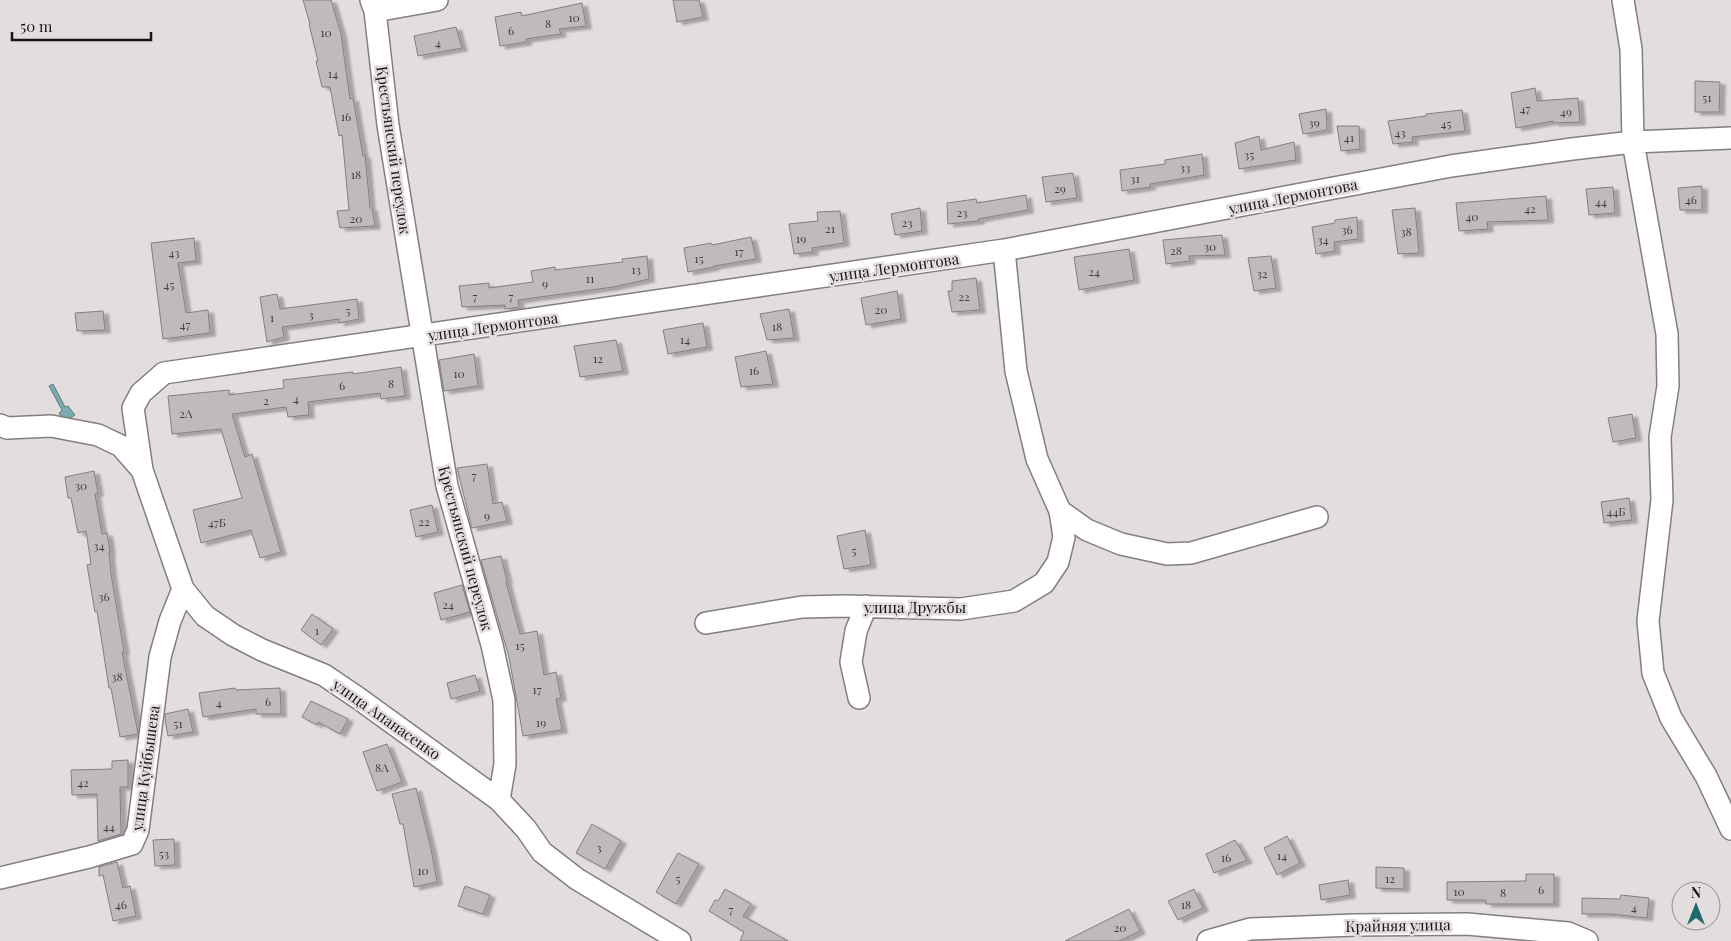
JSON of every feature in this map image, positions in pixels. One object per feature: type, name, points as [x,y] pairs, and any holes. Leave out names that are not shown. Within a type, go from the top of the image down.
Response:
[{"type":"street","points":[[373,5],[438,0]]},
{"type":"street","points":[[1623,0],[1631,49],[1633,142],[1667,334],[1668,386],[1660,437],[1662,500],[1648,621],[1653,673],[1671,718],[1706,776],[1731,829]]},
{"type":"street","name":"Крестьянский переулок","points":[[373,5],[388,125],[447,486],[492,644],[504,700],[505,764],[499,800]]},
{"type":"street","name":"улица Лермонтова","points":[[142,470],[133,408],[141,393],[164,374],[1004,250],[1451,166],[1633,142],[1731,138]]},
{"type":"street","name":"улица Дружбы","points":[[706,623],[802,607],[866,606],[960,609],[1014,601],[1044,583],[1058,562],[1064,537],[1060,511],[1037,459],[1016,371],[1004,250]]},
{"type":"street","points":[[0,425],[7,428],[51,426],[98,435],[121,446],[142,470]]},
{"type":"street","name":"улица Апанасенко","points":[[142,470],[184,589],[204,616],[233,635],[262,650],[324,675],[499,800],[526,829],[542,852],[578,879],[680,941]]},
{"type":"street","points":[[1060,511],[1087,530],[1121,544],[1167,554],[1191,553],[1318,517]]},
{"type":"street","name":"улица Куйбышева","points":[[0,878],[89,857],[132,844],[138,830],[160,657],[170,620],[184,589]]},
{"type":"street","points":[[859,698],[851,662],[856,631],[866,606]]},
{"type":"street","name":"Крайняя улица","points":[[1208,941],[1250,929],[1354,925],[1467,924],[1568,933],[1587,941]]},
{"type":"water","points":[[53,384],[65,407],[68,406],[75,415],[64,422],[59,413],[62,410],[49,386]]},
{"type":"building","points":[[303,0],[331,0],[341,34],[350,99],[353,98],[363,156],[365,155],[370,208],[372,208],[375,226],[340,228],[337,211],[349,210],[342,135],[339,136],[330,87],[322,87],[310,24]]},
{"type":"building","points":[[673,0],[699,0],[703,17],[677,22]]},
{"type":"building","points":[[582,3],[586,26],[559,29],[561,34],[526,39],[526,42],[500,46],[495,17],[521,12],[522,16]]},
{"type":"building","points":[[456,27],[462,48],[418,56],[414,36]]},
{"type":"building","points":[[1695,81],[1720,82],[1719,112],[1695,112]]},
{"type":"building","points":[[1535,88],[1537,101],[1578,98],[1580,122],[1553,123],[1553,121],[1516,128],[1511,93]]},
{"type":"building","points":[[1326,109],[1327,130],[1303,134],[1299,114]]},
{"type":"building","points":[[1462,110],[1465,131],[1412,137],[1413,142],[1393,144],[1388,121]]},
{"type":"building","points":[[1337,126],[1359,126],[1360,149],[1341,151]]},
{"type":"building","points":[[1259,136],[1261,150],[1294,142],[1296,160],[1239,169],[1235,143]]},
{"type":"building","points":[[1202,154],[1204,175],[1150,184],[1150,187],[1122,191],[1120,170],[1165,164],[1165,160]]},
{"type":"building","points":[[1073,173],[1077,198],[1046,202],[1042,177]]},
{"type":"building","points":[[1702,186],[1702,210],[1680,210],[1678,188]]},
{"type":"building","points":[[1613,187],[1615,213],[1589,215],[1586,189]]},
{"type":"building","points":[[1026,195],[1028,210],[978,219],[979,221],[948,224],[947,203],[976,199],[977,203]]},
{"type":"building","points":[[1546,196],[1548,220],[1487,222],[1488,229],[1459,231],[1456,203]]},
{"type":"building","points":[[920,208],[922,231],[895,235],[891,214]]},
{"type":"building","points":[[1415,208],[1419,253],[1398,254],[1392,210]]},
{"type":"building","points":[[840,211],[844,243],[812,248],[813,252],[794,254],[789,224],[818,221],[817,212]]},
{"type":"building","points":[[1357,217],[1358,239],[1334,242],[1335,251],[1316,254],[1312,227],[1335,223],[1335,220]]},
{"type":"building","points":[[1222,235],[1225,255],[1189,256],[1190,261],[1166,264],[1163,240]]},
{"type":"building","points":[[751,237],[756,259],[688,272],[684,248],[711,243],[712,245]]},
{"type":"building","points":[[194,238],[196,261],[178,263],[186,313],[208,310],[210,333],[163,339],[151,243]]},
{"type":"building","points":[[1129,249],[1134,280],[1079,290],[1074,257]]},
{"type":"building","points":[[647,256],[649,279],[613,287],[518,300],[519,307],[505,309],[505,305],[462,307],[459,286],[489,283],[489,288],[533,282],[531,271],[555,267],[555,270],[623,262],[622,259]]},
{"type":"building","points":[[1271,256],[1276,288],[1254,291],[1248,258]]},
{"type":"building","points":[[976,278],[980,310],[952,312],[948,291],[952,291],[952,281]]},
{"type":"building","points":[[897,291],[901,319],[866,325],[861,298]]},
{"type":"building","points":[[277,294],[280,309],[357,299],[359,319],[339,323],[339,319],[282,327],[284,337],[267,342],[260,297]]},
{"type":"building","points":[[789,309],[794,338],[767,340],[760,314]]},
{"type":"building","points":[[103,311],[105,330],[77,331],[75,313]]},
{"type":"building","points":[[703,323],[707,347],[668,354],[663,330]]},
{"type":"building","points":[[616,340],[623,371],[580,377],[574,346]]},
{"type":"building","points":[[766,351],[773,384],[741,387],[735,357]]},
{"type":"building","points":[[474,354],[478,386],[444,391],[439,360]]},
{"type":"building","points":[[401,367],[405,396],[381,399],[380,393],[308,402],[309,415],[288,417],[286,407],[232,414],[245,457],[252,454],[281,552],[260,558],[251,530],[201,543],[193,510],[242,498],[221,429],[172,434],[168,396],[229,390],[229,395],[284,388],[283,380],[353,372],[353,374]]},
{"type":"building","points":[[1632,414],[1636,438],[1613,442],[1608,418]]},
{"type":"building","points":[[487,464],[493,504],[502,502],[507,521],[472,528],[457,468]]},
{"type":"building","points":[[94,471],[98,493],[95,494],[102,534],[107,533],[111,574],[124,652],[122,652],[138,733],[120,737],[111,688],[109,688],[97,611],[95,612],[87,565],[91,564],[86,531],[78,533],[71,498],[68,498],[65,477]]},
{"type":"building","points":[[1629,498],[1632,520],[1604,523],[1601,502]]},
{"type":"building","points":[[432,505],[438,532],[416,537],[410,510]]},
{"type":"building","points":[[865,530],[871,565],[844,569],[837,536]]},
{"type":"building","points":[[501,556],[520,634],[537,631],[544,675],[556,672],[561,698],[556,699],[562,730],[523,736],[509,657],[481,560]]},
{"type":"building","points":[[462,585],[470,612],[441,620],[434,593]]},
{"type":"building","points":[[312,614],[333,629],[321,645],[301,630]]},
{"type":"building","points":[[475,675],[480,691],[451,699],[447,683]]},
{"type":"building","points":[[235,688],[236,690],[280,688],[281,714],[256,714],[256,709],[203,717],[199,693]]},
{"type":"building","points":[[311,701],[348,719],[340,734],[318,722],[317,725],[302,717]]},
{"type":"building","points":[[188,709],[193,732],[168,736],[165,714]]},
{"type":"building","points":[[387,744],[402,782],[377,791],[363,752]]},
{"type":"building","points":[[128,760],[128,787],[120,787],[121,834],[98,841],[97,794],[72,795],[71,770],[112,769],[112,761]]},
{"type":"building","points":[[416,788],[437,882],[414,887],[403,824],[400,824],[392,794]]},
{"type":"building","points":[[592,824],[621,841],[605,869],[576,853]]},
{"type":"building","points":[[1287,836],[1300,863],[1277,875],[1264,848]]},
{"type":"building","points":[[174,839],[175,865],[155,866],[153,840]]},
{"type":"building","points":[[1235,840],[1247,860],[1214,873],[1206,854]]},
{"type":"building","points":[[678,853],[699,864],[676,904],[656,892]]},
{"type":"building","points":[[117,862],[123,888],[130,886],[136,916],[113,921],[103,875],[99,876],[99,867]]},
{"type":"building","points":[[1376,867],[1404,868],[1404,889],[1376,888]]},
{"type":"building","points":[[1526,874],[1554,874],[1554,904],[1486,904],[1486,900],[1447,900],[1447,882],[1526,881]]},
{"type":"building","points":[[1348,880],[1350,895],[1321,900],[1319,885]]},
{"type":"building","points":[[465,886],[490,895],[483,914],[458,906]]},
{"type":"building","points":[[725,889],[751,904],[743,916],[788,941],[740,941],[744,932],[709,911],[715,900],[718,901]]},
{"type":"building","points":[[1194,889],[1203,908],[1178,920],[1168,901]]},
{"type":"building","points":[[1621,895],[1649,898],[1647,918],[1611,914],[1582,914],[1582,898],[1620,899]]},
{"type":"building","points":[[1129,909],[1140,931],[1119,941],[1065,941]]}]
